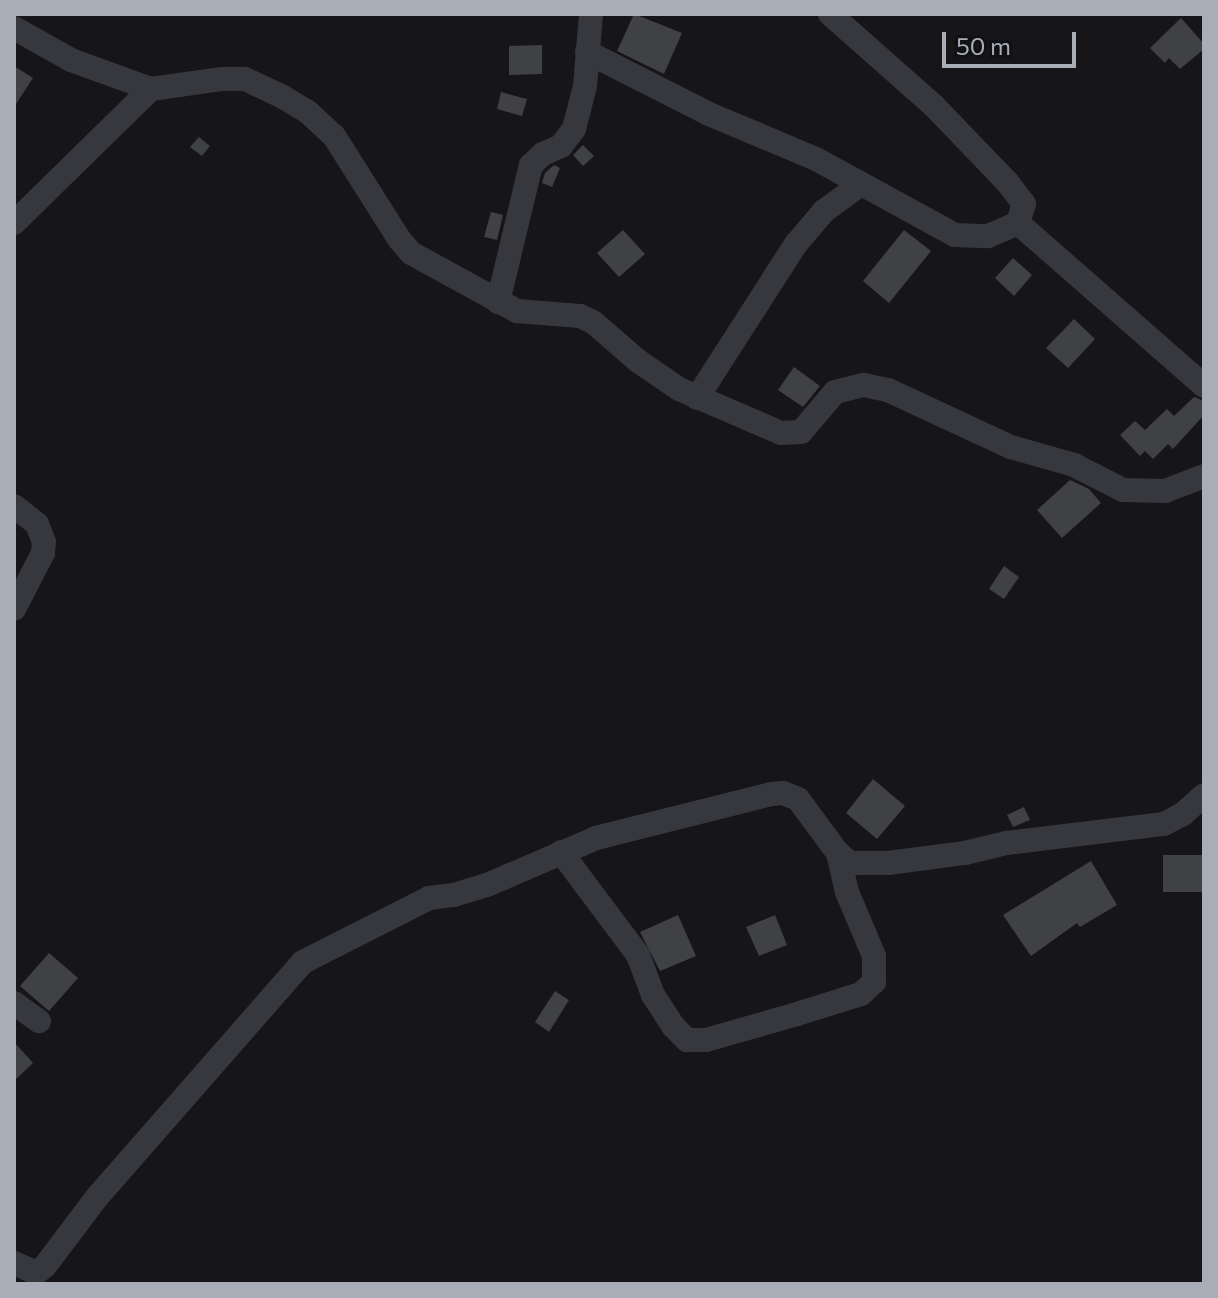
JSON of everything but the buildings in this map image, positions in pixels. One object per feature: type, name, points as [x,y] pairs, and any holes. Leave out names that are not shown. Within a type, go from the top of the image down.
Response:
[{"type":"street","points":[[498,302],[519,228],[528,174],[537,159],[561,146],[574,129],[585,86],[591,14]]},
{"type":"street","points":[[587,52],[637,80],[816,159],[955,235],[988,236],[1018,223],[1024,204],[1008,183],[934,106],[830,14]]},
{"type":"street","points":[[14,28],[71,60],[151,89],[222,79],[245,79],[308,112],[334,136],[411,253],[517,311],[580,316],[593,322],[638,361],[697,398],[781,433],[794,434],[807,426],[835,392],[852,386],[878,387],[1011,447],[1074,465],[1123,490],[1165,491],[1204,476]]},
{"type":"street","points":[[14,223],[151,89]]},
{"type":"street","points":[[697,398],[796,244],[824,211],[861,184]]},
{"type":"street","points":[[1018,223],[1204,386]]},
{"type":"street","points":[[14,506],[37,524],[44,542],[43,553],[14,609]]},
{"type":"street","points":[[14,1263],[36,1273],[45,1266],[98,1196],[303,962],[429,898],[454,895],[487,885],[596,838],[783,793],[798,799],[838,853],[850,863],[888,863],[965,853],[1006,843],[1148,827],[1183,814],[1204,795]]},
{"type":"street","points":[[561,852],[638,955],[653,995],[673,1026],[687,1040],[706,1040],[823,1006],[861,994],[874,982],[874,956],[847,892],[838,853]]},
{"type":"street","points":[[14,1003],[39,1021]]}]
